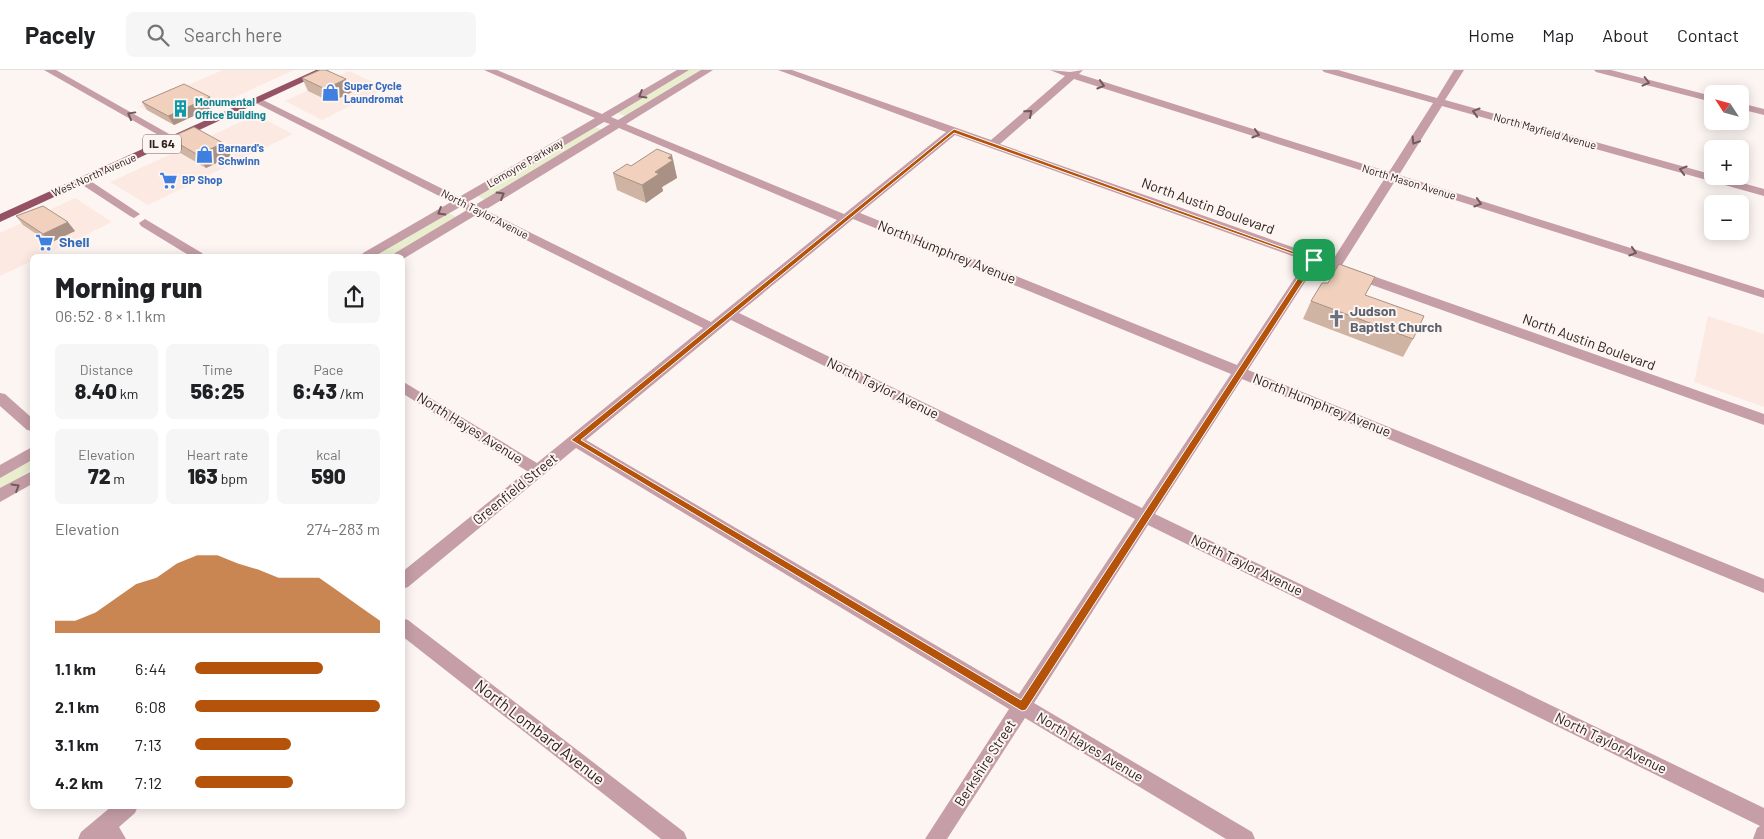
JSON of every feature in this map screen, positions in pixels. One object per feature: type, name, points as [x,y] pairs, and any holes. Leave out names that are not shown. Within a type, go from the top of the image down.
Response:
[{"type":"main road","name":"West North Avenue","points":[[0,218],[324,70]]},
{"type":"street","points":[[49,70],[173,139]]},
{"type":"street","name":"North Humphrey Avenue","points":[[489,70],[603,118],[1240,372],[1764,586]]},
{"type":"street","name":"Lemoyne Parkway","points":[[370,254],[684,70]]},
{"type":"street","name":"Lemoyne Parkway","points":[[402,254],[708,70]]},
{"type":"street","name":"North Austin Boulevard","points":[[783,70],[1764,420]]},
{"type":"street","name":"North Mason Avenue","points":[[1055,70],[1075,73],[1764,294]]},
{"type":"street","name":"North Mayfield Avenue","points":[[1327,70],[1764,193]]},
{"type":"street","points":[[1335,267],[1459,70]]},
{"type":"street","points":[[1599,70],[1704,97]]},
{"type":"street","points":[[992,145],[1075,73]]},
{"type":"street","name":"North Taylor Avenue","points":[[257,100],[713,328]]},
{"type":"street","points":[[1749,108],[1764,112]]},
{"type":"street","name":"Greenfield Street","points":[[405,580],[954,131]]},
{"type":"street","points":[[82,180],[134,214]]},
{"type":"street","points":[[145,223],[195,254]]},
{"type":"street","name":"Berkshire Street","points":[[936,839],[1314,260]]},
{"type":"street","name":"North Taylor Avenue","points":[[730,314],[1764,818]]},
{"type":"street","name":"North Hayes Avenue","points":[[405,388],[538,471]]},
{"type":"street","points":[[0,398],[30,424]]},
{"type":"street","name":"North Hayes Avenue","points":[[575,440],[1244,839]]},
{"type":"street","points":[[0,472],[30,454]]},
{"type":"street","points":[[0,496],[30,478]]},
{"type":"street","name":"North Lombard Avenue","points":[[405,627],[677,839]]},
{"type":"street","points":[[88,839],[110,832],[126,809]]},
{"type":"shaded area","points":[[223,70],[294,70],[174,125],[139,106]]},
{"type":"shaded area","points":[[349,71],[386,88],[322,120],[285,101]]},
{"type":"shaded area","points":[[256,115],[293,134],[148,205],[110,182]]},
{"type":"shaded area","points":[[75,198],[112,222],[46,254],[30,254],[30,262],[0,276],[0,233]]},
{"type":"shaded area","points":[[1708,316],[1764,334],[1764,407],[1694,382]]},
{"type":"green space","points":[[688,70],[701,70],[625,116],[616,112]]},
{"type":"green space","points":[[593,126],[602,130],[485,200],[476,195]]},
{"type":"green space","points":[[447,212],[456,217],[393,254],[376,254]]},
{"type":"green space","points":[[30,460],[30,471],[0,489],[0,476]]},
{"type":"building","points":[[320,70],[326,70],[346,79],[325,89],[302,78]]},
{"type":"building","points":[[184,84],[210,97],[168,116],[142,102]]},
{"type":"building","points":[[194,127],[223,143],[198,155],[169,138]]},
{"type":"building","points":[[657,149],[672,155],[668,158],[673,160],[655,172],[659,174],[642,185],[613,173],[627,164],[631,166]]},
{"type":"building","points":[[43,206],[68,222],[43,234],[16,216]]},
{"type":"building","points":[[1339,264],[1375,277],[1365,295],[1424,316],[1413,339],[1311,301],[1322,283],[1328,283]]},
{"type":"place","name":"Super Cycle Laundromat","points":[[330,92]]},
{"type":"place","name":"Monumental Office Building","points":[[181,108]]},
{"type":"place","name":"Barnard's Schwinn","points":[[204,154]]},
{"type":"place","name":"BP Shop","points":[[168,180]]},
{"type":"place","name":"Shell","points":[[45,242]]},
{"type":"place","name":"Judson Baptist Church","points":[[1336,319]]},
{"type":"route","points":[[954,131],[1314,260],[1022,706],[575,440],[954,131]]}]
